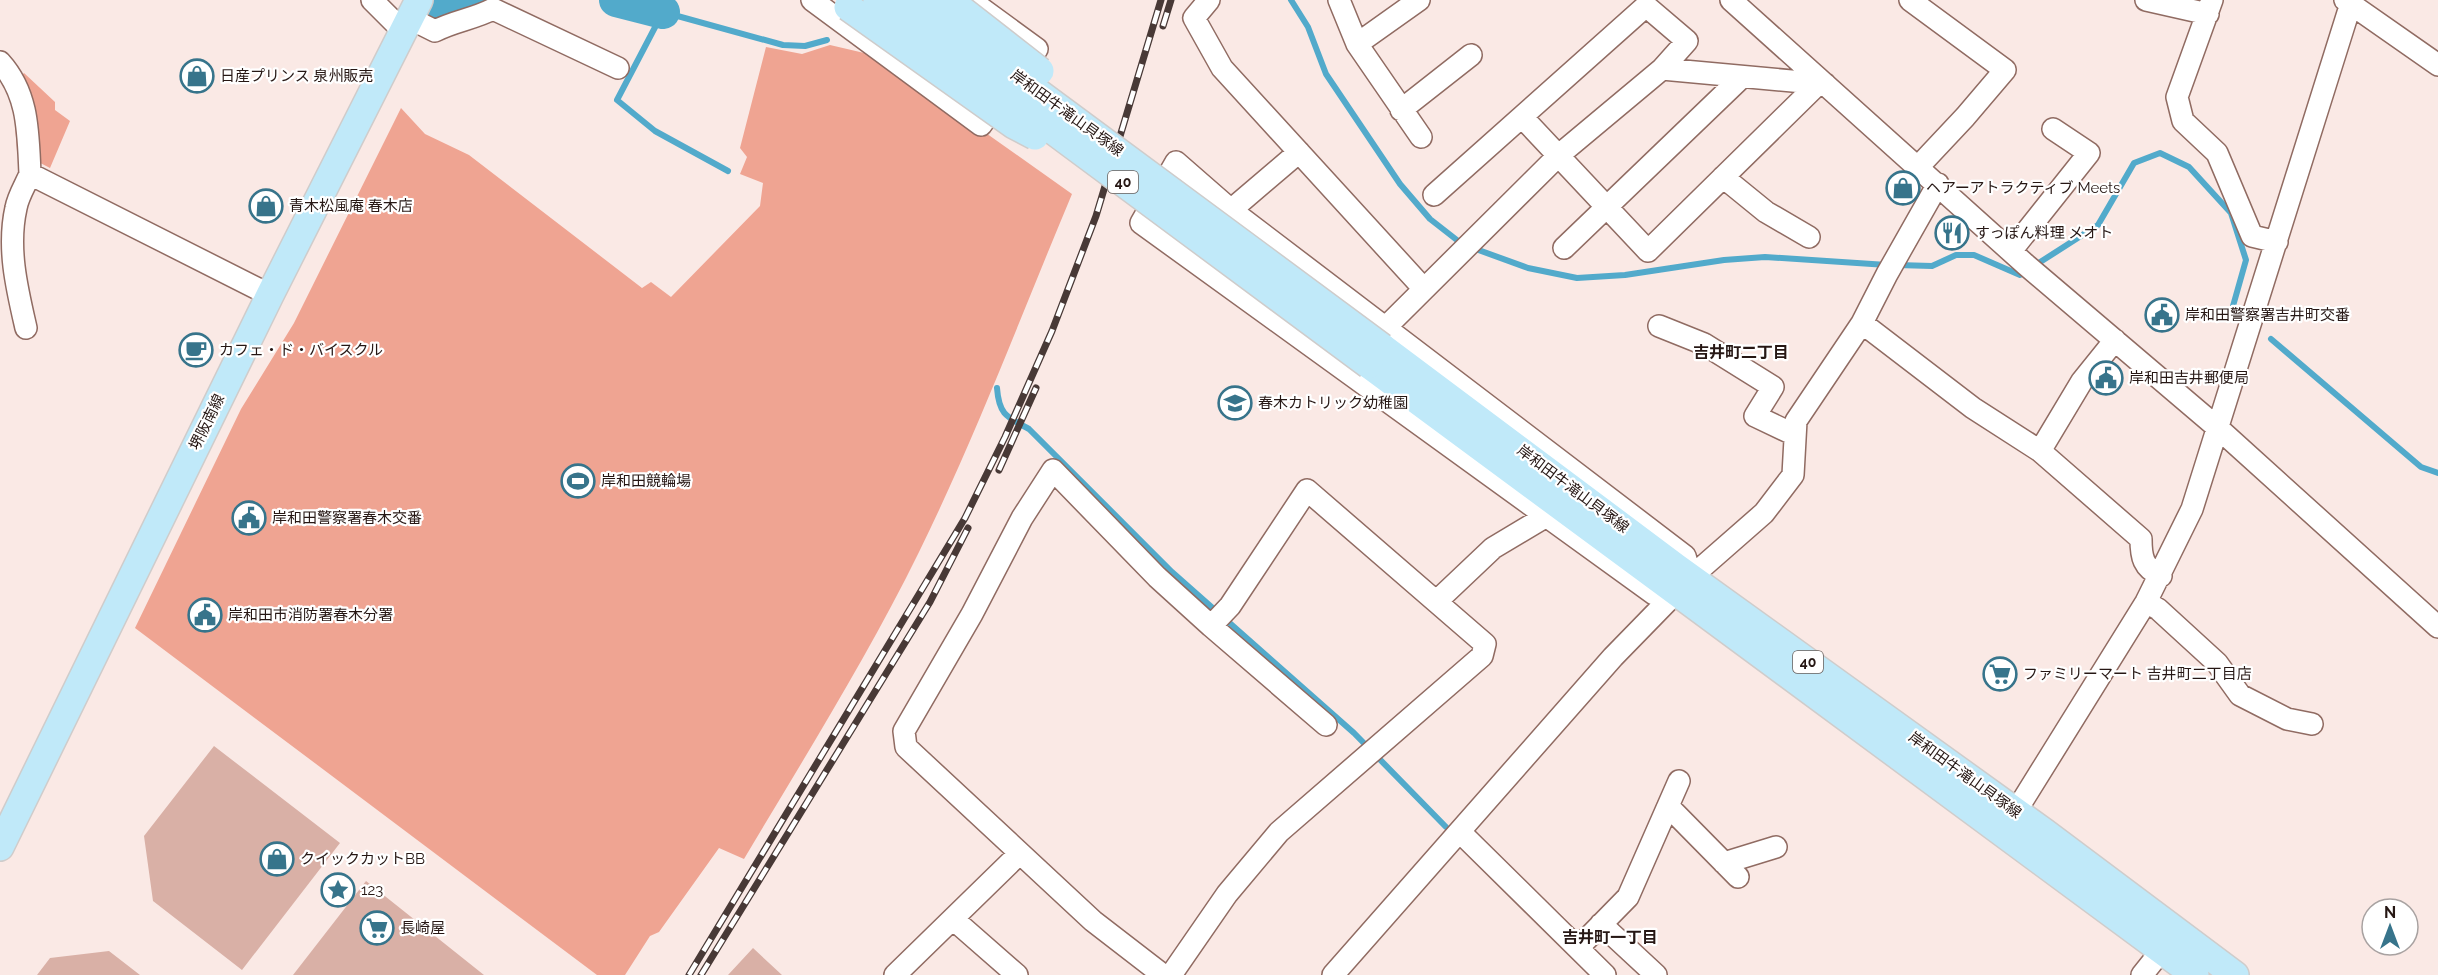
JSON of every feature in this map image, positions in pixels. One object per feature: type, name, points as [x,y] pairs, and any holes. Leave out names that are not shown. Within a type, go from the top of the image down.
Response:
[{"type":"main road","name":"岸和田牛滝山貝塚線","points":[[877,0],[1379,346],[1684,585],[2009,822],[2235,975]]},
{"type":"main road","name":"岸和田牛滝山貝塚線","points":[[913,0],[1129,172]]},
{"type":"main road","points":[[949,0],[1066,91],[1129,172]]},
{"type":"main road","points":[[843,4],[1014,125],[1129,172]]},
{"type":"main road","name":"堺阪南線","points":[[2,838],[411,15]]},
{"type":"main road","name":"岸和田牛滝山貝塚線","points":[[2009,822],[2195,975]]},
{"type":"street","points":[[372,0],[411,15],[435,31],[453,22],[476,17],[492,9],[542,21],[611,57]]},
{"type":"street","points":[[812,0],[981,125],[1037,49],[970,0]]},
{"type":"street","points":[[1209,0],[1194,18],[1222,68],[1424,290]]},
{"type":"street","points":[[1339,0],[1357,44],[1421,137]]},
{"type":"street","points":[[1357,44],[1419,0]]},
{"type":"street","points":[[1731,0],[1822,84],[1918,166],[2011,251],[2219,429],[2436,622]]},
{"type":"street","points":[[1910,0],[2005,70],[1965,117],[1918,166]]},
{"type":"street","points":[[2146,0],[2210,7],[2177,97],[2183,121],[2217,153],[2252,236],[2277,242]]},
{"type":"street","points":[[2009,822],[2146,602],[2161,576],[2192,508],[2277,242],[2349,1],[2438,65]]},
{"type":"street","points":[[1434,195],[1646,6],[1686,40],[1662,69],[1559,155],[1424,290],[1379,346],[1250,225],[1176,162],[1142,223],[1545,518],[1654,594],[1684,585]]},
{"type":"street","points":[[1401,110],[1471,56]]},
{"type":"street","points":[[0,63],[12,75],[28,114],[30,174],[16,206],[13,236],[13,264],[26,328]]},
{"type":"street","points":[[1662,69],[1822,84]]},
{"type":"street","points":[[1564,249],[1742,77]]},
{"type":"street","points":[[1522,117],[1648,251],[1822,84]]},
{"type":"street","points":[[2011,251],[2089,153],[2053,129]]},
{"type":"street","points":[[1231,210],[1299,152]]},
{"type":"street","points":[[30,174],[270,295]]},
{"type":"street","points":[[1723,177],[1766,212],[1809,237]]},
{"type":"street","points":[[1333,975],[1613,657],[1684,585],[1764,513],[1793,475],[1796,421],[1862,323],[1938,184]]},
{"type":"street","points":[[1214,276],[1250,225]]},
{"type":"street","points":[[1862,323],[1973,408],[2040,451],[2141,539],[2141,558],[2150,571],[2161,576]]},
{"type":"street","points":[[1659,326],[1704,344],[1773,387],[1755,416],[1795,435]]},
{"type":"street","points":[[2040,451],[2082,381],[2115,340]]},
{"type":"street","points":[[1162,975],[1093,921],[906,747],[904,731],[972,614],[1022,518],[1053,470],[1157,577],[1326,725]]},
{"type":"street","points":[[1171,975],[1227,894],[1279,832],[1482,656],[1485,644],[1306,490],[1230,606],[1211,626]]},
{"type":"street","points":[[1437,601],[1493,548],[1545,518]]},
{"type":"street","points":[[2146,602],[2158,609],[2217,663],[2240,695],[2287,719],[2312,723]]},
{"type":"street","points":[[1578,948],[1628,897],[1679,781]]},
{"type":"street","points":[[1668,806],[1731,870],[1776,847]]},
{"type":"street","points":[[1460,832],[1605,975]]},
{"type":"street","points":[[901,973],[1019,854]]},
{"type":"street","points":[[953,919],[1017,975]]},
{"type":"street","points":[[1601,924],[1656,975]]},
{"type":"street","points":[[2142,975],[2162,950]]},
{"type":"shaded area","name":"岸和田競輪場","points":[[830,45],[877,56],[1072,194],[979,419],[919,552],[857,669],[744,859],[719,848],[659,932],[650,936],[625,975],[597,975],[135,628],[241,409],[294,323],[401,108],[425,134],[469,155],[642,288],[651,282],[671,297],[760,206],[763,183],[740,174],[747,157],[740,148],[766,47],[802,54]]},
{"type":"shaded area","points":[[24,73],[55,102],[55,110],[70,121],[50,168],[17,151],[12,85]]},
{"type":"building","points":[[214,746],[340,843],[242,970],[153,901],[144,836]]},
{"type":"building","name":"長崎屋","points":[[366,881],[484,975],[293,975]]},
{"type":"building","points":[[753,948],[782,975],[728,975]]},
{"type":"building","points":[[109,951],[140,975],[37,975],[50,958]]},
{"type":"waterway","points":[[432,0],[456,5],[480,0]]},
{"type":"waterway","points":[[616,0],[663,12]]},
{"type":"waterway","points":[[1291,0],[1308,27],[1326,74],[1400,184],[1430,219],[1462,244],[1528,268],[1577,278],[1625,275],[1724,260],[1765,257],[1887,265]]},
{"type":"waterway","points":[[728,171],[655,131],[617,100],[663,12],[783,45],[805,46],[827,40]]},
{"type":"waterway","points":[[1897,265],[1932,266],[1956,255],[1974,255],[2020,275],[2098,225],[2134,163],[2160,153],[2189,167],[2231,213],[2246,260],[2233,306]]},
{"type":"waterway","points":[[2271,339],[2421,467],[2438,473]]},
{"type":"waterway","points":[[997,388],[1000,404],[1005,414],[1029,429],[1172,572],[1354,733],[1446,827]]},
{"type":"railway","points":[[689,975],[965,518],[1005,437],[1052,331],[1096,216],[1161,0]]},
{"type":"railway","points":[[1163,26],[1171,0]]},
{"type":"railway","points":[[999,470],[1036,388]]},
{"type":"railway","points":[[701,975],[930,602],[968,528]]},
{"type":"place","name":"日産プリンス 泉州販売","points":[[197,76]]},
{"type":"place","name":"ヘアーアトラクティブ Meets","points":[[1903,188]]},
{"type":"place","name":"青木松風庵 春木店","points":[[266,206]]},
{"type":"place","name":"すっぽん料理 メオト","points":[[1952,233]]},
{"type":"place","name":"岸和田警察署吉井町交番","points":[[2162,315]]},
{"type":"place","name":"カフェ・ド・バイスクル","points":[[196,350]]},
{"type":"place","name":"岸和田吉井郵便局","points":[[2106,378]]},
{"type":"place","name":"春木カトリック幼稚園","points":[[1235,403]]},
{"type":"place","name":"岸和田競輪場","points":[[578,481]]},
{"type":"place","name":"岸和田警察署春木交番","points":[[249,518]]},
{"type":"place","name":"岸和田市消防署春木分署","points":[[205,615]]},
{"type":"place","name":"ファミリーマート 吉井町二丁目店","points":[[2000,674]]},
{"type":"place","name":"クイックカットBB","points":[[277,859]]},
{"type":"place","name":"123","points":[[338,890]]},
{"type":"place","name":"長崎屋","points":[[377,928]]},
{"type":"district","name":"吉井町二丁目","points":[[1741,352]]},
{"type":"district","name":"吉井町一丁目","points":[[1610,937]]}]
